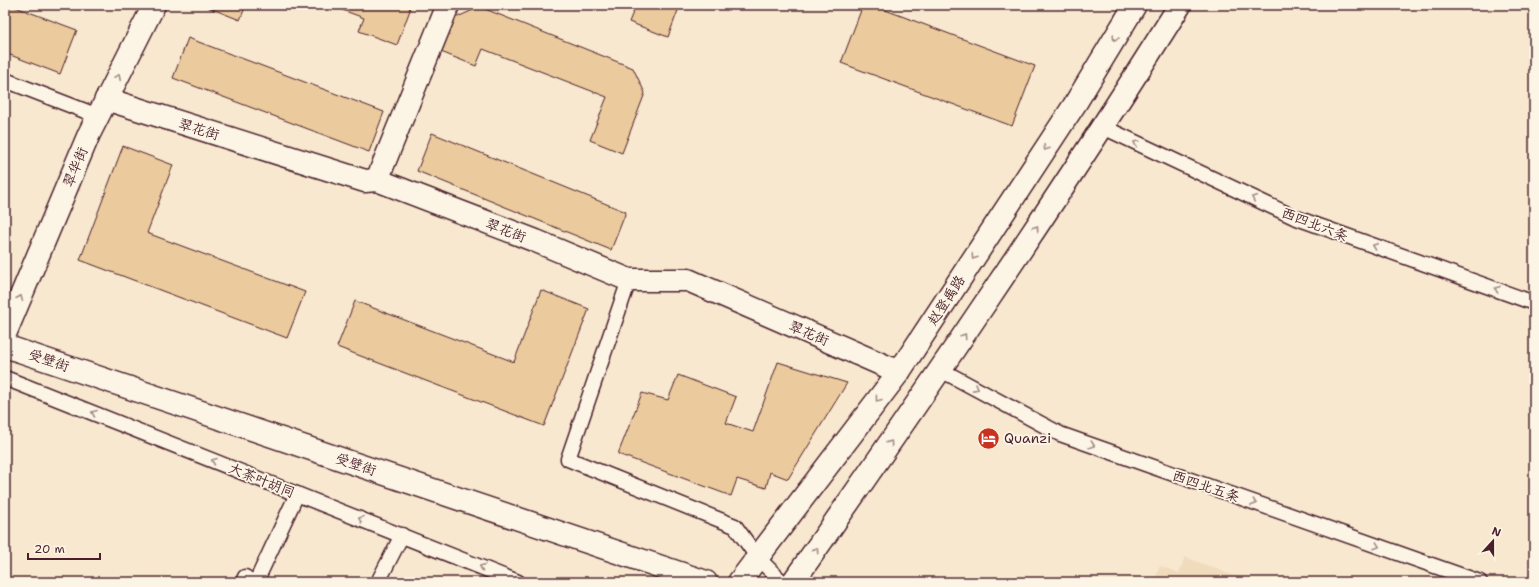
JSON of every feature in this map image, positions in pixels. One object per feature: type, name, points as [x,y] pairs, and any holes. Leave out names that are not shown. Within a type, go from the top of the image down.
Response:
[{"type":"street","name":"翠华街","points":[[5,334],[89,134],[154,5]]},
{"type":"street","points":[[377,180],[448,5]]},
{"type":"street","name":"赵登禹路","points":[[739,582],[899,372],[1075,104],[1135,5]]},
{"type":"street","points":[[793,582],[942,370],[1103,127],[1180,5]]},
{"type":"street","name":"翠花街","points":[[102,108],[365,181],[377,180],[536,241],[629,280],[688,280],[899,372]]},
{"type":"street","name":"受壁街","points":[[5,346],[706,582]]},
{"type":"lane","points":[[5,80],[102,108]]},
{"type":"lane","name":"西四北六条","points":[[1103,127],[1294,217],[1534,302]]},
{"type":"lane","points":[[629,280],[568,459],[735,526],[758,558],[782,582]]},
{"type":"lane","name":"西四北五条","points":[[942,370],[1060,434],[1480,582]]},
{"type":"lane","name":"大茶叶胡同","points":[[5,378],[518,582]]},
{"type":"lane","points":[[256,582],[297,494]]},
{"type":"lane","points":[[378,582],[402,535]]},
{"type":"lane","points":[[243,582],[245,577],[252,582]]},
{"type":"shaded area","points":[[1185,557],[1250,582],[1154,582],[1160,566],[1179,573]]},
{"type":"building","points":[[5,5],[10,5],[77,30],[60,74],[5,53]]},
{"type":"building","points":[[202,5],[246,5],[240,20]]},
{"type":"building","points":[[329,5],[408,5],[410,10],[397,45],[359,31],[364,18]]},
{"type":"building","points":[[636,5],[680,5],[668,37],[629,22]]},
{"type":"building","points":[[863,5],[872,5],[1035,66],[1012,126],[841,63]]},
{"type":"building","points":[[480,7],[633,68],[645,93],[622,153],[590,140],[607,97],[483,49],[476,66],[441,52],[455,18]]},
{"type":"building","points":[[188,38],[384,112],[369,152],[173,78]]},
{"type":"building","points":[[432,133],[626,212],[611,250],[417,171]]},
{"type":"building","points":[[123,146],[173,165],[147,233],[305,292],[287,338],[80,260]]},
{"type":"building","points":[[541,290],[589,309],[544,426],[337,347],[355,301],[514,362]]},
{"type":"building","points":[[778,362],[847,383],[788,479],[770,472],[766,488],[737,479],[731,496],[618,454],[642,393],[668,400],[678,375],[736,397],[726,423],[753,432]]},
{"type":"place","name":"Quanzi","points":[[989,438]]}]
